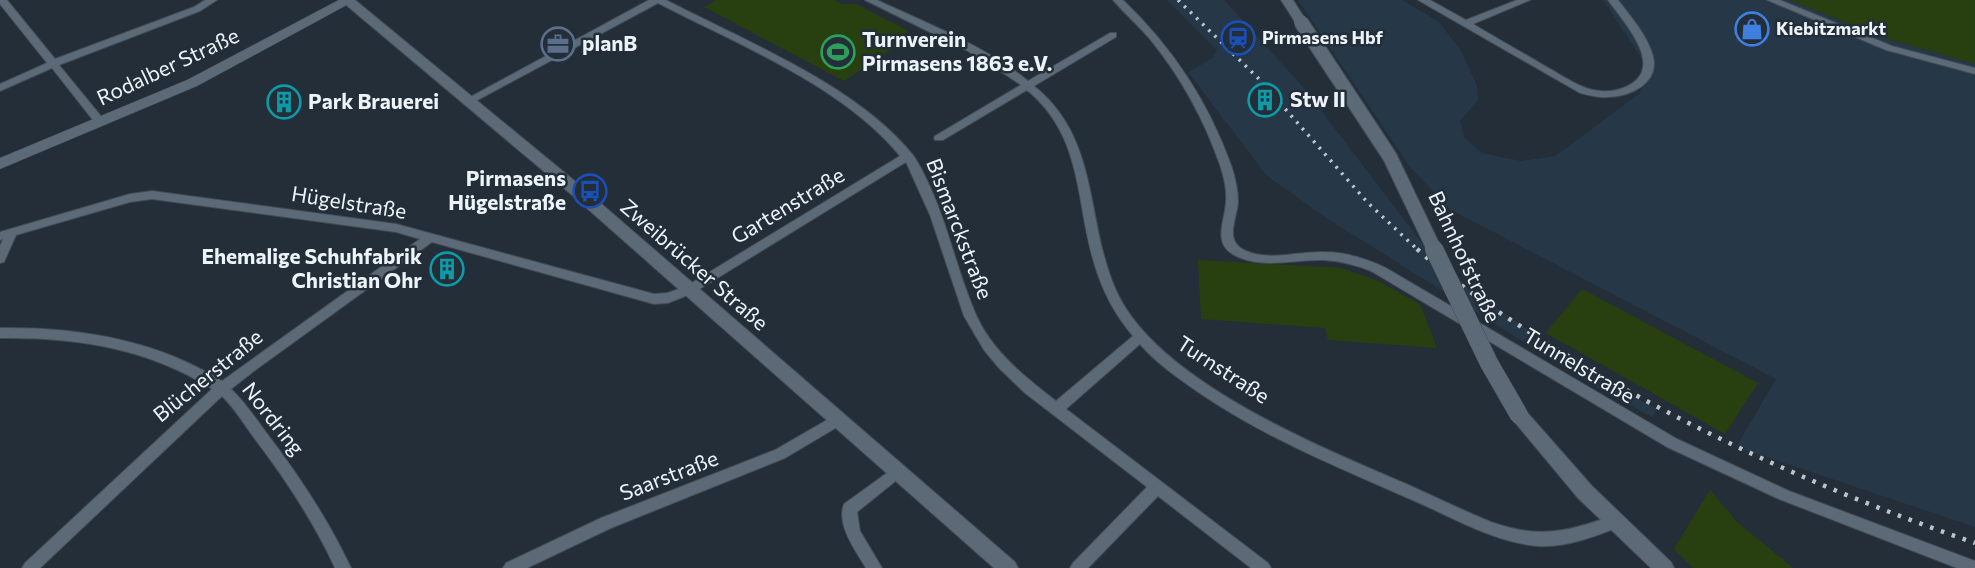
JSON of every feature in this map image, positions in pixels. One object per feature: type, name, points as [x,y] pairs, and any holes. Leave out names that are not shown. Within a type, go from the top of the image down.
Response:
[{"type":"main road","name":"Rodalber Straße","points":[[0,164],[192,83],[349,0]]},
{"type":"street","points":[[2,0],[100,122]]},
{"type":"street","points":[[0,88],[55,63],[197,9],[212,0]]},
{"type":"street","name":"Zweibrücker Straße","points":[[349,0],[689,289],[1008,568]]},
{"type":"street","points":[[468,101],[657,0]]},
{"type":"street","name":"Bismarckstraße","points":[[657,0],[842,100],[867,117],[908,156],[926,195],[978,332],[1013,375],[1264,568]]},
{"type":"street","name":"Turnstraße","points":[[870,0],[985,58],[1026,85],[1054,111],[1075,149],[1087,191],[1099,269],[1122,314],[1140,337],[1178,372],[1236,409],[1473,519],[1525,538],[1573,536],[1614,522]]},
{"type":"street","name":"Tunnelstraße","points":[[1118,0],[1176,63],[1213,133],[1231,186],[1232,204],[1226,233],[1227,242],[1240,253],[1264,257],[1345,258],[1382,271],[1621,415],[1715,464],[1868,530],[1975,568]]},
{"type":"street","name":"Bahnhofstraße","points":[[1287,0],[1390,157],[1489,363],[1519,415],[1614,522]]},
{"type":"street","points":[[1423,0],[1577,88],[1597,94],[1611,94],[1637,86],[1646,79],[1651,62],[1639,38],[1613,0]]},
{"type":"street","points":[[1465,24],[1525,0]]},
{"type":"street","points":[[1772,0],[1889,48],[1975,71]]},
{"type":"street","points":[[939,138],[1113,35]]},
{"type":"street","name":"Gartenstraße","points":[[689,289],[908,156]]},
{"type":"street","name":"Hügelstraße","points":[[6,234],[130,198],[152,195],[354,220],[430,237],[654,299],[668,298],[689,289]]},
{"type":"street","points":[[0,259],[6,234]]},
{"type":"street","name":"Blücherstraße","points":[[30,568],[172,432],[223,388],[430,237]]},
{"type":"street","name":"Nordring","points":[[0,332],[53,333],[118,345],[199,373],[223,388],[306,497],[343,568]]},
{"type":"street","points":[[1056,409],[1140,337]]},
{"type":"street","name":"Saarstraße","points":[[511,568],[606,523],[780,454],[839,419]]},
{"type":"street","points":[[874,568],[853,532],[849,509],[898,471]]},
{"type":"street","points":[[1078,568],[1158,486]]},
{"type":"street","points":[[1614,522],[1664,568]]},
{"type":"shaded area","points":[[1167,0],[1224,0],[1304,88],[1425,247],[1470,290],[1600,378],[1657,409],[1652,417],[1594,386],[1328,219],[1267,176],[1188,72],[1213,58],[1217,50]]},
{"type":"shaded area","points":[[1298,0],[1402,0],[1439,22],[1461,51],[1477,86],[1478,100],[1460,121],[1464,137],[1482,153],[1521,161],[1556,156],[1640,93],[1645,73],[1640,56],[1603,0],[1790,0],[1881,37],[1975,64],[1975,527],[1736,447],[1776,379],[1451,210],[1410,167]]},
{"type":"green space","name":"Turnverein Pirmasens 1863 e.V.","points":[[716,0],[834,0],[842,4],[856,4],[909,31],[900,37],[905,40],[844,81],[704,7]]},
{"type":"green space","points":[[1790,0],[1975,0],[1975,64],[1881,37]]},
{"type":"green space","points":[[1198,260],[1341,268],[1376,280],[1420,304],[1437,348],[1328,340],[1325,328],[1201,319]]},
{"type":"green space","points":[[1582,289],[1758,383],[1725,434],[1546,333]]},
{"type":"green space","points":[[1710,490],[1737,522],[1793,568],[1693,568],[1674,549]]},
{"type":"railway","points":[[1178,0],[1258,78],[1368,203],[1419,251]]},
{"type":"railway","points":[[1417,249],[1456,281],[1518,325],[1630,392],[1726,441],[1824,486],[1975,543]]},
{"type":"place","name":"Kiebitzmarkt","points":[[1752,29]]},
{"type":"place","name":"Pirmasens Hbf","points":[[1238,38]]},
{"type":"place","name":"planB","points":[[558,44]]},
{"type":"place","name":"Turnverein Pirmasens 1863 e.V.","points":[[838,52]]},
{"type":"place","name":"Stw II","points":[[1265,100]]},
{"type":"place","name":"Park Brauerei","points":[[284,102]]},
{"type":"place","name":"Pirmasens Hügelstraße","points":[[590,191]]},
{"type":"place","name":"Ehemalige Schuhfabrik Christian Ohr","points":[[447,269]]}]
